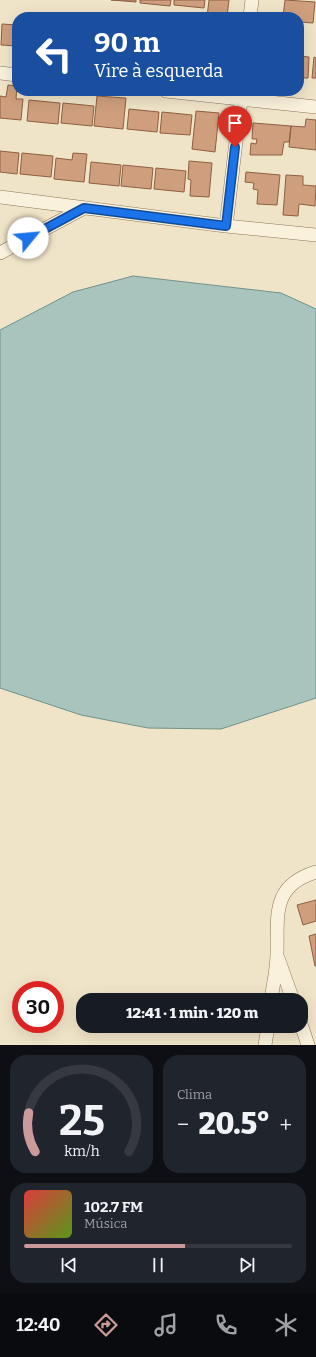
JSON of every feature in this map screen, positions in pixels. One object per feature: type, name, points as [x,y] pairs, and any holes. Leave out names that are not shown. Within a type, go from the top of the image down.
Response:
[{"type":"street","points":[[251,12],[252,0]]},
{"type":"street","points":[[0,73],[12,74]]},
{"type":"street","points":[[226,226],[241,96]]},
{"type":"street","points":[[247,96],[316,107]]},
{"type":"street","points":[[0,197],[226,226],[316,235]]},
{"type":"street","points":[[0,253],[84,208]]},
{"type":"street","points":[[272,993],[277,956],[277,918],[279,904],[287,888],[293,882],[316,872]]},
{"type":"street","points":[[277,956],[290,993]]},
{"type":"street","points":[[265,1045],[267,1033]]},
{"type":"street","points":[[304,1033],[308,1045]]},
{"type":"water","points":[[133,276],[281,293],[316,309],[316,698],[221,729],[148,728],[81,715],[0,688],[0,330],[73,292]]},
{"type":"building","points":[[111,0],[136,0],[136,2]]},
{"type":"building","points":[[140,0],[171,0],[170,6],[140,3]]},
{"type":"building","points":[[174,0],[205,0],[204,8],[174,5]]},
{"type":"building","points":[[209,0],[229,0],[228,12],[208,12]]},
{"type":"building","points":[[285,0],[315,2],[313,23],[304,22],[304,12],[284,12]]},
{"type":"building","points":[[2,24],[12,25],[12,46],[1,45]]},
{"type":"building","points":[[304,56],[309,57],[308,78],[304,78]]},
{"type":"building","points":[[314,57],[316,58],[316,78],[312,78]]},
{"type":"building","points":[[8,85],[12,85],[12,96],[16,96],[16,99],[23,99],[21,120],[0,118],[0,96],[6,97]]},
{"type":"building","points":[[97,96],[126,98],[123,129],[94,126]]},
{"type":"building","points":[[29,100],[60,103],[58,124],[27,121]]},
{"type":"building","points":[[63,103],[94,106],[92,126],[61,123]]},
{"type":"building","points":[[129,109],[159,112],[157,132],[127,129]]},
{"type":"building","points":[[196,111],[219,113],[215,152],[192,149]]},
{"type":"building","points":[[162,112],[192,115],[190,135],[160,133]]},
{"type":"building","points":[[306,119],[316,120],[316,150],[289,147],[291,126],[305,127]]},
{"type":"building","points":[[253,123],[291,126],[289,142],[284,142],[282,155],[250,155],[251,143],[256,144],[257,139],[252,139]]},
{"type":"building","points":[[0,151],[19,153],[17,174],[0,172]]},
{"type":"building","points":[[22,153],[53,156],[51,177],[20,174]]},
{"type":"building","points":[[73,153],[87,154],[84,182],[54,179],[56,158],[72,160]]},
{"type":"building","points":[[189,161],[212,163],[209,197],[190,196],[191,180],[188,179]]},
{"type":"building","points":[[91,162],[121,165],[119,186],[89,183]]},
{"type":"building","points":[[123,165],[153,168],[151,189],[121,186]]},
{"type":"building","points":[[156,168],[186,171],[184,192],[154,189]]},
{"type":"building","points":[[246,172],[280,175],[277,205],[257,204],[258,190],[253,189],[254,183],[245,182]]},
{"type":"building","points":[[286,175],[303,176],[303,185],[316,186],[315,206],[299,204],[298,216],[283,215]]},
{"type":"building","points":[[316,900],[316,921],[303,925],[297,905]]},
{"type":"building","points":[[316,934],[316,966],[315,966],[309,936]]},
{"type":"route","points":[[28,238],[84,208],[226,226],[235,147]]}]
